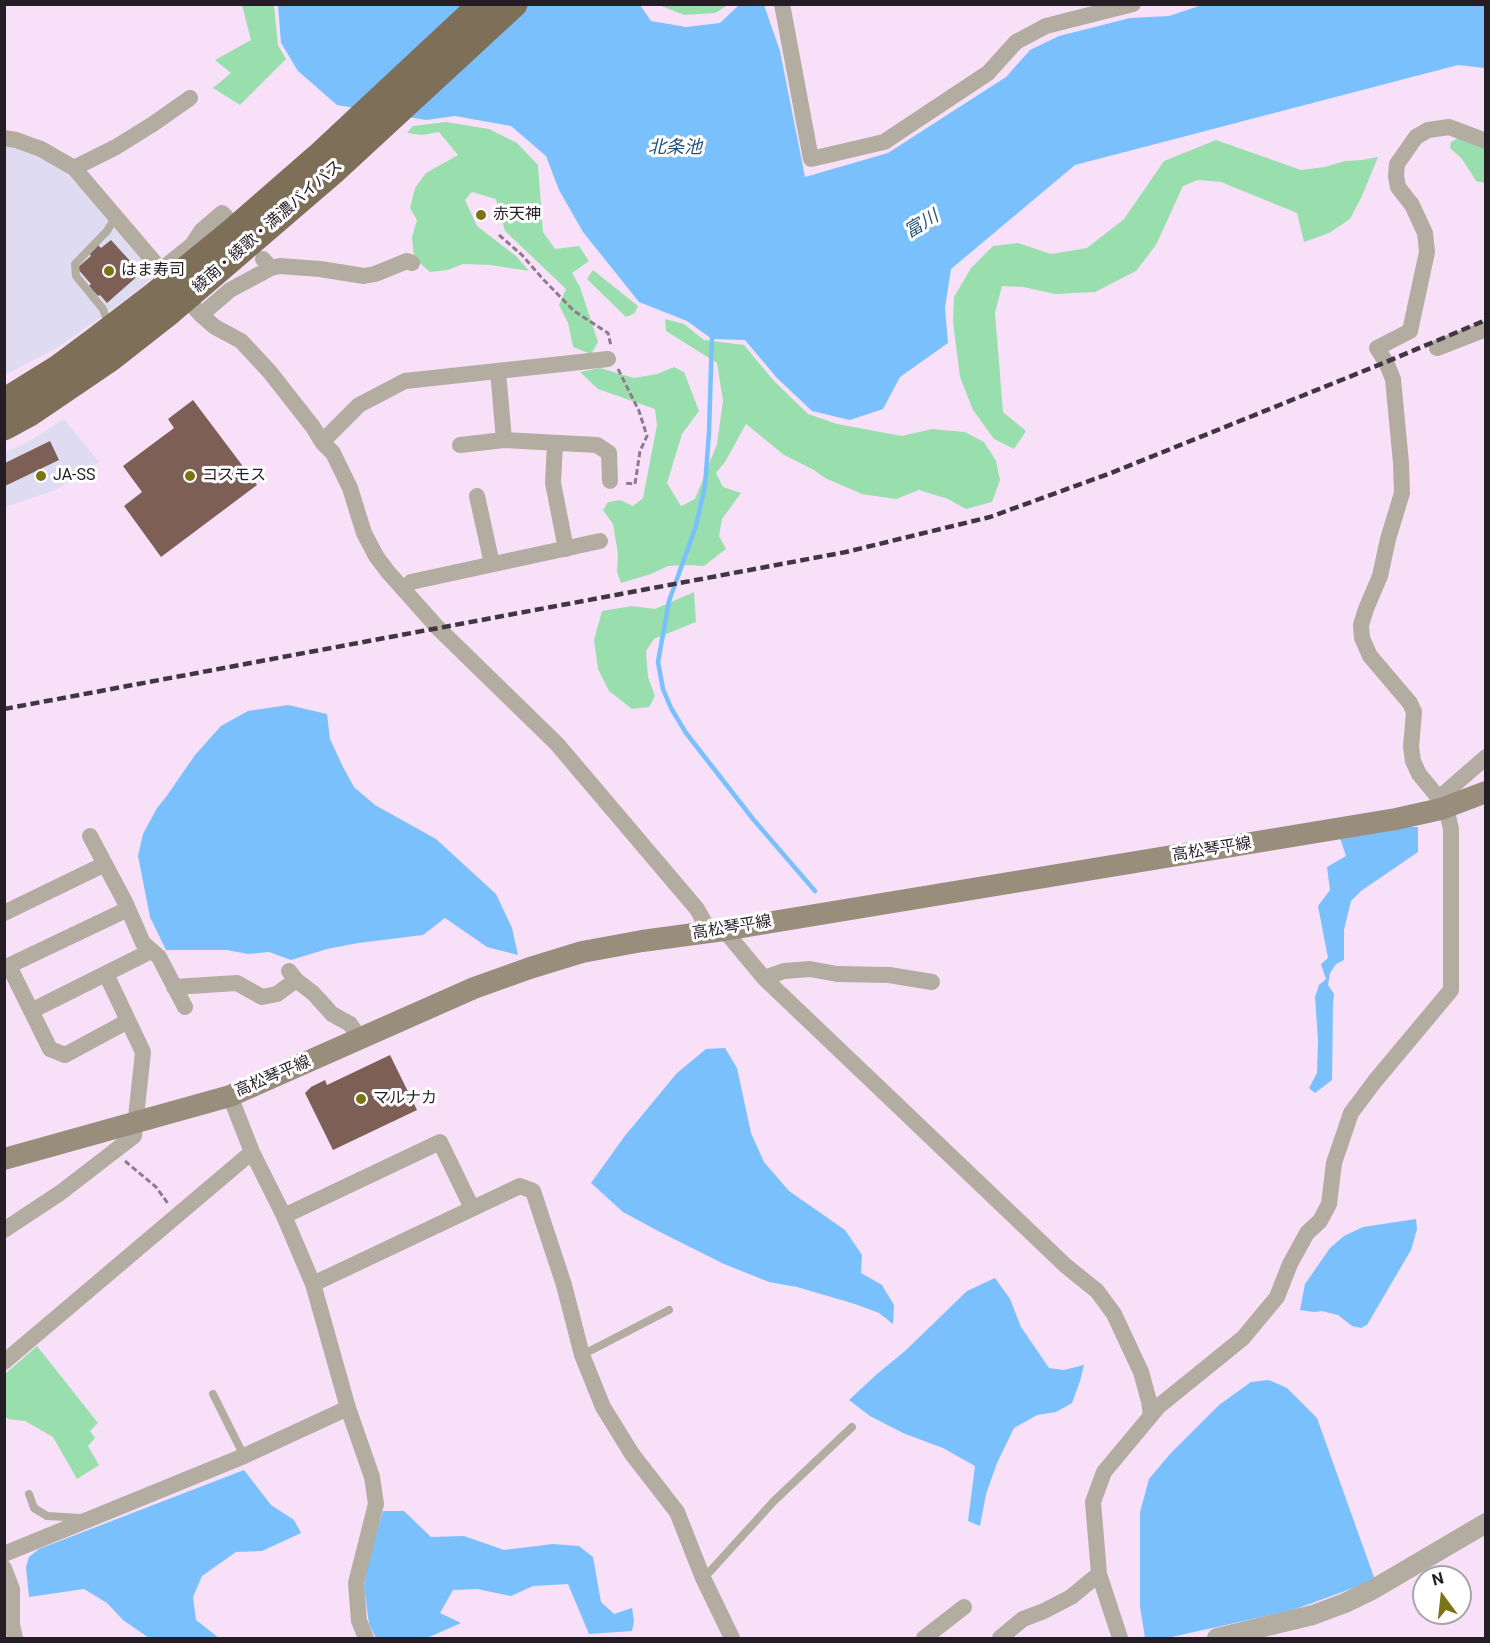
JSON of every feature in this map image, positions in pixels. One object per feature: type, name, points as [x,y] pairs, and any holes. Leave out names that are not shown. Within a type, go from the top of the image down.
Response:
[{"type":"highway","name":"綾南・綾歌・満濃バイパス","points":[[325,165],[482,4]]},
{"type":"highway","name":"綾南・綾歌・満濃バイパス","points":[[4,427],[109,359],[180,291],[232,232],[325,165],[514,4]]},
{"type":"highway","name":"綾南・綾歌・満濃バイパス","points":[[4,402],[57,369],[110,329],[180,291]]},
{"type":"main road","name":"高松琴平線","points":[[4,1159],[230,1096],[474,988],[582,952],[1396,819],[1442,802],[1485,792]]},
{"type":"street","points":[[782,4],[811,159],[884,142],[988,73],[1016,42],[1077,11],[1133,4]]},
{"type":"street","points":[[74,168],[116,147],[190,98]]},
{"type":"street","points":[[1120,1638],[1099,1574],[1093,1502],[1104,1472],[1159,1406],[1243,1338],[1276,1298],[1290,1264],[1307,1233],[1320,1221],[1329,1204],[1334,1162],[1351,1113],[1451,990],[1451,830],[1442,802],[1419,774],[1413,761],[1411,747],[1414,712],[1410,703],[1370,656],[1362,638],[1361,625],[1380,576],[1402,493],[1393,379],[1377,348],[1410,331],[1427,252],[1425,233],[1412,205],[1398,187],[1397,164],[1416,137],[1428,130],[1449,127],[1485,141]]},
{"type":"street","points":[[4,138],[41,149],[74,168],[180,291],[215,327],[242,341],[269,371],[322,442],[333,453],[350,489],[364,532],[387,572],[438,628],[557,744],[717,931],[1066,1266],[1098,1291],[1114,1314],[1141,1372],[1149,1401],[1150,1416]]},
{"type":"street","points":[[180,291],[192,245],[202,230],[222,213],[226,217]]},
{"type":"street","points":[[180,291],[230,290],[267,264],[364,276],[375,274],[403,261],[412,263]]},
{"type":"street","points":[[1437,348],[1485,329]]},
{"type":"street","points":[[322,442],[359,405],[405,381],[608,359]]},
{"type":"street","points":[[498,371],[504,440]]},
{"type":"street","points":[[460,445],[504,440],[597,445],[609,453],[610,481]]},
{"type":"street","points":[[555,444],[553,483],[566,549]]},
{"type":"street","points":[[477,496],[492,564]]},
{"type":"street","points":[[411,582],[600,541]]},
{"type":"street","points":[[1442,802],[1485,757]]},
{"type":"street","points":[[1442,802],[1485,801]]},
{"type":"street","points":[[90,836],[128,909],[143,944],[159,957],[185,1007]]},
{"type":"street","points":[[4,914],[105,864]]},
{"type":"street","points":[[128,909],[7,967],[50,1049],[65,1055],[128,1022]]},
{"type":"street","points":[[31,1011],[151,951]]},
{"type":"street","points":[[764,978],[784,971],[810,969],[837,974],[889,975],[932,982]]},
{"type":"street","points":[[4,1230],[60,1193],[134,1136],[143,1052],[106,974]]},
{"type":"street","points":[[174,987],[237,983],[262,997],[277,994],[293,975],[332,1014],[350,1024],[360,1039]]},
{"type":"street","points":[[230,1096],[252,1152],[284,1216],[313,1284],[348,1408],[372,1477],[376,1504],[356,1583],[359,1622],[366,1638]]},
{"type":"street","points":[[284,1216],[440,1142],[472,1208]]},
{"type":"street","points":[[4,1362],[252,1152]]},
{"type":"street","points":[[313,1284],[520,1186],[533,1191],[564,1285],[582,1355],[603,1407],[632,1454],[677,1512],[703,1578],[732,1638]]},
{"type":"street","points":[[4,1554],[244,1456],[348,1408]]},
{"type":"street","points":[[1216,1638],[1312,1615],[1345,1603],[1485,1523]]},
{"type":"street","points":[[4,1568],[12,1589],[12,1625],[15,1638]]},
{"type":"street","points":[[1000,1638],[1023,1619],[1071,1597],[1099,1574]]},
{"type":"street","points":[[924,1638],[964,1607]]},
{"type":"lane","points":[[110,329],[103,309],[76,276],[75,264],[107,231],[116,216]]},
{"type":"lane","points":[[582,1355],[669,1310]]},
{"type":"lane","points":[[213,1394],[244,1456]]},
{"type":"lane","points":[[703,1578],[774,1501],[852,1427]]},
{"type":"lane","points":[[29,1494],[34,1508],[47,1516],[90,1519]]},
{"type":"path","points":[[114,1152],[156,1187],[177,1216]]},
{"type":"shaded area","points":[[5,144],[21,148],[63,169],[155,276],[60,346],[5,375]]},
{"type":"shaded area","name":"JA-SS","points":[[64,419],[99,462],[58,489],[5,507],[4,453],[31,440]]},
{"type":"green space","points":[[242,5],[274,5],[278,45],[286,59],[240,105],[213,88],[231,73],[215,60],[251,40]]},
{"type":"green space","points":[[659,5],[728,5],[715,13],[684,15]]},
{"type":"green space","points":[[446,122],[489,129],[517,143],[538,165],[543,232],[555,249],[579,246],[589,261],[572,273],[580,287],[598,342],[591,354],[573,347],[568,323],[559,305],[566,289],[505,231],[496,199],[472,192],[465,200],[477,226],[516,256],[529,271],[490,265],[463,264],[448,270],[430,272],[414,258],[412,237],[417,220],[410,208],[415,188],[426,173],[458,155],[439,132],[422,135],[407,133],[413,126]]},
{"type":"green space","points":[[1458,138],[1485,148],[1485,183],[1476,181],[1462,159],[1450,148],[1451,142]]},
{"type":"green space","points":[[1216,140],[1301,170],[1378,157],[1350,219],[1329,233],[1304,242],[1297,213],[1221,182],[1198,180],[1183,186],[1156,245],[1136,271],[1095,292],[1055,294],[1023,287],[1002,286],[995,313],[1003,412],[1026,431],[1014,449],[994,439],[973,410],[960,377],[953,322],[954,297],[971,268],[993,246],[1018,243],[1051,254],[1087,248],[1124,219],[1164,161]]},
{"type":"green space","points":[[593,270],[638,306],[635,313],[626,317],[587,279]]},
{"type":"green space","points":[[665,319],[684,324],[704,340],[744,345],[774,381],[808,414],[837,424],[902,436],[932,429],[965,432],[984,442],[996,461],[1000,480],[992,502],[966,509],[948,499],[919,490],[896,499],[862,494],[825,478],[784,455],[746,424],[725,462],[716,473],[723,487],[741,493],[722,519],[719,536],[726,549],[704,566],[668,566],[621,583],[617,572],[618,554],[613,524],[603,510],[608,502],[620,500],[633,506],[643,498],[657,425],[655,409],[598,389],[580,372],[600,368],[634,378],[657,374],[674,367],[684,372],[699,411],[682,434],[667,483],[681,506],[695,499],[717,444],[723,401],[717,363],[666,331]]},
{"type":"green space","points":[[694,592],[696,622],[654,639],[646,651],[648,677],[655,696],[649,707],[632,709],[609,691],[598,669],[594,640],[602,611],[632,606],[655,609]]},
{"type":"green space","points":[[37,1346],[98,1423],[90,1431],[95,1438],[88,1446],[99,1465],[77,1479],[53,1437],[25,1421],[8,1419],[5,1416],[5,1374]]},
{"type":"water","name":"北条池","points":[[278,5],[640,5],[651,21],[686,27],[720,23],[739,5],[764,5],[780,51],[805,177],[888,153],[1006,77],[1030,50],[1059,36],[1130,18],[1169,16],[1202,5],[1485,5],[1485,68],[1458,65],[1075,165],[951,269],[945,308],[948,343],[900,377],[883,409],[850,420],[812,411],[777,378],[745,340],[712,339],[687,321],[639,302],[583,232],[559,190],[546,156],[511,126],[455,116],[426,120],[337,105],[298,71],[281,43]]},
{"type":"water","points":[[288,705],[327,714],[330,739],[354,787],[375,805],[436,839],[496,894],[512,928],[518,955],[487,947],[445,918],[423,935],[358,943],[327,949],[291,960],[269,952],[248,954],[227,950],[166,950],[150,917],[138,856],[143,834],[157,808],[195,755],[221,726],[248,711]]},
{"type":"water","points":[[1418,827],[1418,852],[1361,891],[1351,901],[1344,930],[1344,960],[1336,964],[1330,973],[1328,985],[1334,994],[1332,1080],[1315,1093],[1309,1088],[1317,1073],[1318,1040],[1315,997],[1319,985],[1326,979],[1321,964],[1328,958],[1318,906],[1330,890],[1327,867],[1346,856],[1340,838]]},
{"type":"water","points":[[725,1048],[737,1068],[751,1133],[764,1162],[789,1191],[845,1230],[862,1255],[861,1273],[882,1285],[894,1305],[893,1324],[879,1313],[855,1304],[797,1287],[769,1282],[724,1264],[623,1212],[591,1183],[624,1137],[677,1073],[706,1049]]},
{"type":"water","points":[[1416,1219],[1417,1229],[1411,1250],[1367,1325],[1361,1328],[1352,1326],[1338,1315],[1322,1311],[1300,1310],[1305,1284],[1330,1248],[1344,1236],[1363,1227]]},
{"type":"water","points":[[995,1278],[1010,1299],[1021,1327],[1049,1368],[1064,1370],[1084,1365],[1072,1403],[1056,1412],[1037,1415],[1014,1428],[997,1463],[986,1494],[980,1526],[968,1521],[975,1466],[943,1448],[903,1433],[870,1416],[849,1400],[905,1351],[967,1291]]},
{"type":"water","points":[[1269,1380],[1287,1388],[1317,1418],[1375,1580],[1293,1610],[1167,1638],[1145,1638],[1140,1607],[1140,1512],[1149,1479],[1170,1454],[1219,1405],[1251,1382]]},
{"type":"water","points":[[244,1470],[271,1505],[294,1520],[301,1533],[262,1551],[236,1552],[202,1576],[193,1597],[196,1620],[219,1638],[149,1638],[123,1620],[107,1603],[84,1589],[29,1597],[26,1567],[29,1557],[39,1549]]},
{"type":"water","points":[[383,1511],[404,1511],[431,1537],[464,1536],[504,1550],[553,1544],[579,1546],[593,1557],[601,1602],[614,1614],[632,1608],[634,1621],[632,1631],[589,1634],[568,1584],[533,1586],[511,1596],[477,1589],[453,1590],[440,1613],[461,1623],[427,1638],[376,1638],[369,1624],[364,1586],[368,1562]]},
{"type":"building","name":"はま寿司","points":[[111,240],[141,273],[107,303],[89,286],[91,284],[77,268],[91,256],[89,253],[98,245],[101,248]]},
{"type":"building","name":"コスモス","points":[[193,400],[257,485],[161,557],[124,506],[142,492],[123,466],[174,428],[168,419]]},
{"type":"building","points":[[50,441],[59,460],[5,486],[5,463]]},
{"type":"building","points":[[390,1055],[417,1110],[333,1150],[305,1093],[325,1080],[327,1085]]},
{"type":"waterway","points":[[712,335],[705,486],[696,526],[669,601],[658,662],[663,689],[686,733],[753,819],[815,891]]},
{"type":"railway","points":[[4,709],[846,552],[990,517],[1111,473],[1486,320]]},
{"type":"place","name":"赤天神","points":[[481,215]]},
{"type":"place","name":"はま寿司","points":[[109,271]]},
{"type":"place","name":"JA-SS","points":[[41,476]]},
{"type":"place","name":"コスモス","points":[[190,476]]},
{"type":"place","name":"マルナカ","points":[[361,1099]]},
{"type":"water label","name":"富川","points":[[922,225]]}]
